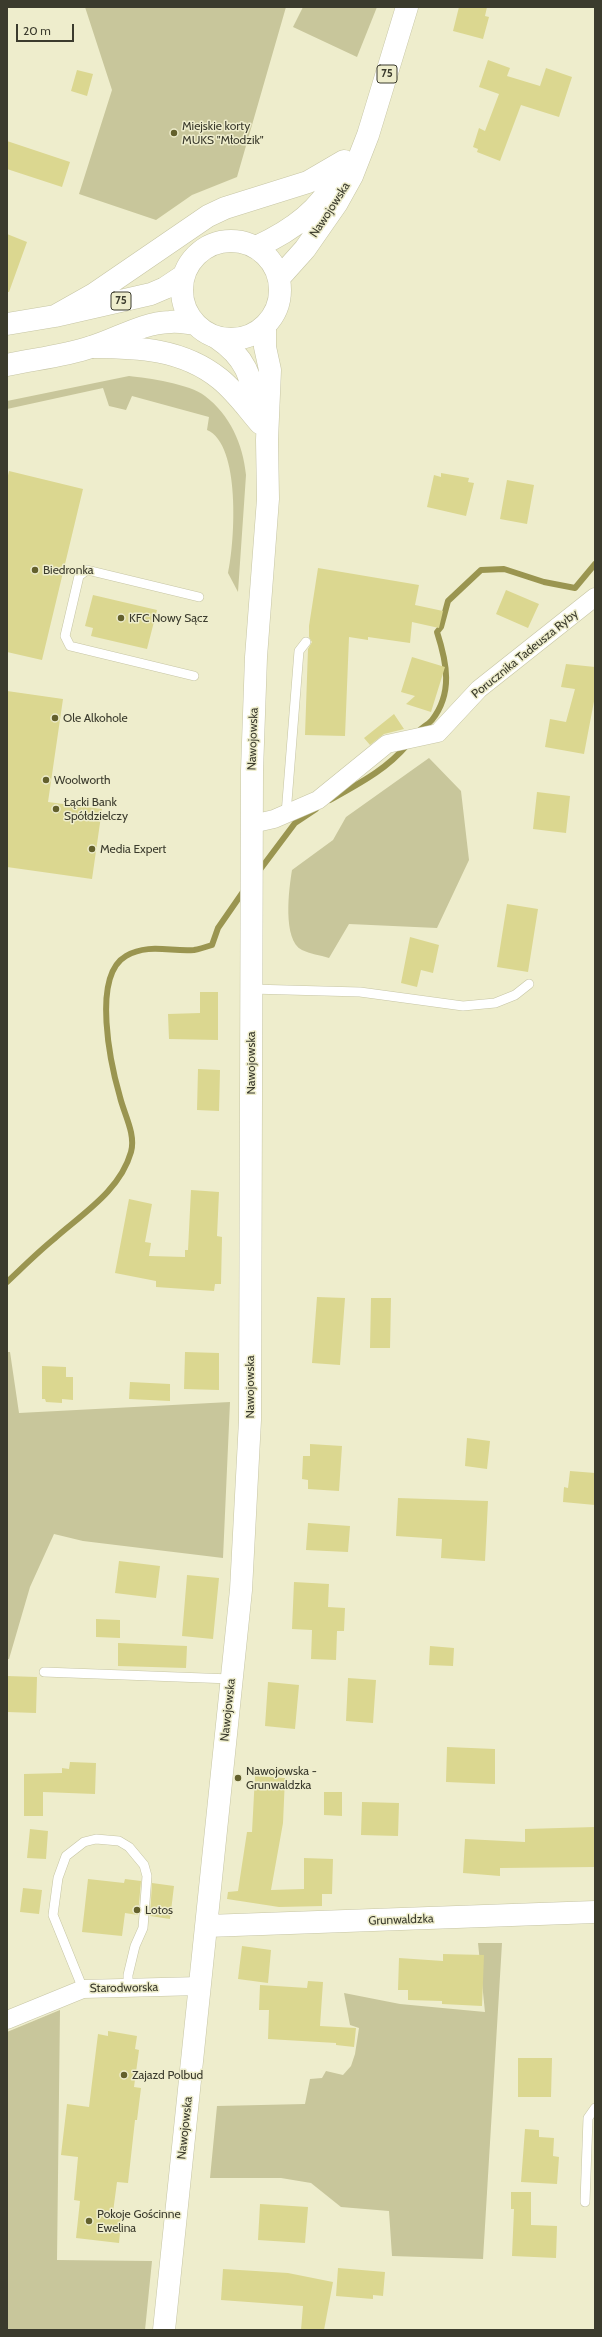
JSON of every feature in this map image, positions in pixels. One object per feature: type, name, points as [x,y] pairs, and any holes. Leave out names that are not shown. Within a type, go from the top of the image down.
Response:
[{"type":"street","name":"Nawojowska","points":[[279,278],[305,249],[337,203],[352,176],[368,135],[407,7]]},
{"type":"street","name":"Nawojowska","points":[[256,248],[281,234],[317,205],[330,189],[344,161],[368,135]]},
{"type":"street","points":[[55,316],[94,294],[208,216],[225,208],[308,182],[344,161]]},
{"type":"street","name":"75","points":[[232,240],[244,242],[256,248],[266,256],[274,266],[279,278],[278,304],[265,326],[255,334],[242,338],[230,340],[217,338],[205,332],[194,324],[187,314],[182,302],[181,289],[183,276],[196,254],[206,246],[219,242],[232,240]]},
{"type":"street","name":"75","points":[[7,324],[55,316],[151,294],[165,288],[183,276]]},
{"type":"street","name":"75","points":[[7,365],[92,347],[130,331],[150,325],[170,322],[194,324]]},
{"type":"street","name":"Nawojowska","points":[[263,432],[270,370],[266,347],[265,326]]},
{"type":"street","name":"Nawojowska","points":[[164,2330],[241,1590],[250,1420],[252,824],[256,657],[268,499],[263,432],[252,388],[245,366],[232,348],[217,338]]},
{"type":"street","points":[[92,347],[161,350],[200,366],[228,386],[263,432]]},
{"type":"street","name":"Porucznika Tadeusza Ryby","points":[[252,824],[274,819],[318,800],[387,744],[421,738],[438,733],[479,689],[595,597]]},
{"type":"street","name":"Grunwaldzka","points":[[207,1926],[595,1912]]},
{"type":"street","name":"Starodworska","points":[[7,2020],[83,1989],[200,1986]]},
{"type":"lane","points":[[194,676],[70,646],[65,636],[79,576],[87,570],[199,597]]},
{"type":"lane","points":[[286,814],[299,651],[306,642]]},
{"type":"lane","points":[[251,989],[360,992],[463,1006],[495,1004],[515,995],[529,984]]},
{"type":"lane","points":[[44,1672],[231,1679]]},
{"type":"lane","points":[[83,1989],[53,1915],[58,1878],[66,1856],[74,1848],[84,1842],[101,1838],[119,1841],[129,1847],[144,1865],[147,1876],[143,1928],[135,1946],[128,1975],[128,1988]]},
{"type":"lane","points":[[584,2202],[588,2118],[595,2108]]},
{"type":"shaded area","name":"Miejskie korty MUKS \"Młodzik\"","points":[[85,7],[286,7],[237,177],[192,195],[156,220],[79,194],[112,90]]},
{"type":"shaded area","points":[[303,7],[377,7],[357,57],[293,27]]},
{"type":"shaded area","points":[[129,376],[168,382],[198,392],[205,396],[222,412],[234,431],[242,452],[246,475],[238,592],[228,573],[231,559],[233,518],[233,495],[230,473],[226,454],[218,439],[207,430],[209,417],[132,396],[126,410],[109,406],[103,388],[7,409],[7,401]]},
{"type":"shaded area","points":[[429,758],[461,791],[469,860],[437,928],[349,924],[329,958],[302,950],[296,944],[289,925],[289,889],[292,870],[333,840],[346,817]]},
{"type":"shaded area","points":[[7,1352],[10,1352],[19,1413],[230,1402],[223,1558],[83,1541],[54,1534],[30,1587],[9,1659],[7,1659]]},
{"type":"shaded area","points":[[478,1943],[502,1943],[483,2259],[392,2256],[389,2211],[341,2207],[311,2183],[281,2178],[210,2178],[217,2106],[305,2104],[310,2079],[322,2078],[326,2071],[343,2075],[351,2066],[355,2054],[359,2028],[350,2025],[344,1993],[400,2004],[485,2012]]},
{"type":"shaded area","points":[[60,2010],[57,2260],[152,2261],[145,2330],[7,2330],[7,2032]]},
{"type":"building","points":[[459,7],[487,7],[485,16],[489,17],[483,39],[453,31]]},
{"type":"building","points":[[488,60],[510,68],[507,76],[540,86],[546,68],[572,77],[559,117],[521,105],[500,161],[477,152],[478,149],[473,147],[479,128],[485,131],[499,94],[479,87]]},
{"type":"building","points":[[77,70],[93,74],[87,96],[71,91]]},
{"type":"building","points":[[7,141],[70,162],[62,187],[7,169]]},
{"type":"building","points":[[7,234],[27,242],[9,292],[7,292]]},
{"type":"building","name":"Biedronka","points":[[9,471],[83,489],[42,660],[7,652],[7,480]]},
{"type":"building","points":[[441,473],[469,478],[468,482],[474,483],[466,516],[427,507],[434,475],[441,477]]},
{"type":"building","points":[[507,480],[534,485],[527,524],[500,519]]},
{"type":"building","points":[[318,568],[419,585],[415,605],[443,611],[439,628],[412,622],[410,643],[368,637],[368,640],[349,637],[345,736],[305,735],[308,649],[312,642],[309,637],[309,626]]},
{"type":"building","points":[[506,590],[539,604],[528,628],[496,614]]},
{"type":"building","name":"KFC Nowy Sącz","points":[[93,595],[157,610],[147,649],[91,636],[93,628],[85,626]]},
{"type":"building","points":[[412,657],[445,667],[431,712],[406,704],[415,696],[401,692]]},
{"type":"building","points":[[566,664],[595,667],[595,696],[584,754],[545,747],[550,719],[566,722],[575,689],[561,687]]},
{"type":"building","points":[[7,691],[63,699],[48,802],[102,809],[92,879],[7,867]]},
{"type":"building","points":[[394,714],[404,729],[384,734],[370,745],[364,738]]},
{"type":"building","points":[[537,792],[570,796],[566,833],[533,829]]},
{"type":"building","points":[[507,904],[538,909],[528,972],[497,967]]},
{"type":"building","points":[[410,937],[439,945],[433,973],[421,970],[417,987],[401,983]]},
{"type":"building","points":[[200,992],[218,992],[218,1040],[169,1039],[168,1014],[200,1013]]},
{"type":"building","points":[[198,1069],[220,1070],[219,1111],[197,1110]]},
{"type":"building","points":[[191,1190],[219,1192],[217,1236],[222,1237],[221,1284],[215,1284],[214,1291],[156,1287],[156,1281],[115,1273],[129,1199],[152,1204],[145,1242],[151,1243],[149,1256],[185,1257],[185,1250],[188,1250]]},
{"type":"building","points":[[317,1297],[345,1298],[340,1365],[312,1363]]},
{"type":"building","points":[[371,1298],[391,1298],[390,1348],[370,1348]]},
{"type":"building","points":[[185,1352],[219,1353],[219,1390],[184,1389]]},
{"type":"building","points":[[42,1366],[66,1367],[66,1377],[73,1377],[73,1400],[62,1399],[62,1403],[46,1402],[45,1399],[42,1399]]},
{"type":"building","points":[[130,1382],[170,1384],[170,1401],[129,1399]]},
{"type":"building","points":[[467,1438],[490,1441],[487,1469],[465,1466]]},
{"type":"building","points":[[310,1444],[342,1446],[339,1491],[308,1489],[308,1480],[302,1479],[303,1456],[310,1456]]},
{"type":"building","points":[[570,1471],[595,1473],[595,1505],[563,1502],[564,1487],[568,1488]]},
{"type":"building","points":[[398,1498],[488,1501],[485,1561],[441,1558],[442,1539],[396,1536]]},
{"type":"building","points":[[308,1523],[350,1526],[348,1552],[306,1550]]},
{"type":"building","points":[[119,1561],[160,1566],[156,1598],[115,1593]]},
{"type":"building","points":[[187,1575],[219,1578],[213,1639],[182,1636]]},
{"type":"building","points":[[294,1582],[329,1584],[328,1607],[345,1608],[344,1631],[337,1631],[336,1660],[311,1659],[312,1630],[292,1629]]},
{"type":"building","points":[[96,1619],[120,1620],[120,1638],[96,1637]]},
{"type":"building","points":[[118,1643],[187,1646],[186,1668],[118,1666]]},
{"type":"building","points":[[430,1646],[454,1648],[453,1666],[429,1665]]},
{"type":"building","points":[[7,1676],[37,1677],[36,1713],[7,1712]]},
{"type":"building","points":[[348,1678],[376,1680],[373,1723],[346,1721]]},
{"type":"building","points":[[268,1682],[299,1685],[295,1729],[265,1726]]},
{"type":"building","points":[[447,1747],[495,1749],[495,1784],[446,1782]]},
{"type":"building","points":[[70,1762],[96,1763],[95,1794],[43,1792],[43,1816],[24,1816],[24,1774],[62,1773],[62,1768],[69,1769]]},
{"type":"building","points":[[255,1776],[285,1778],[283,1823],[271,1890],[304,1889],[304,1858],[333,1859],[332,1894],[322,1894],[322,1906],[279,1907],[227,1899],[228,1892],[238,1891],[247,1832],[252,1832]]},
{"type":"building","points":[[324,1792],[342,1792],[342,1816],[324,1815]]},
{"type":"building","points":[[362,1802],[399,1803],[398,1836],[361,1835]]},
{"type":"building","points":[[595,1827],[595,1867],[500,1868],[500,1876],[463,1873],[465,1839],[525,1842],[525,1829]]},
{"type":"building","points":[[30,1829],[48,1831],[46,1859],[27,1858]]},
{"type":"building","points":[[88,1879],[124,1883],[125,1879],[141,1881],[138,1915],[125,1913],[122,1936],[82,1932]]},
{"type":"building","points":[[152,1883],[174,1886],[170,1919],[150,1916]]},
{"type":"building","points":[[23,1888],[42,1890],[39,1914],[20,1912]]},
{"type":"building","points":[[242,1946],[271,1950],[268,1983],[238,1979]]},
{"type":"building","points":[[443,1954],[484,1955],[482,2006],[442,2004],[442,2001],[408,2000],[408,1990],[398,1990],[399,1958],[443,1961]]},
{"type":"building","points":[[308,1981],[323,1982],[320,2026],[356,2028],[354,2047],[336,2045],[336,2043],[268,2039],[269,2010],[259,2010],[260,1985],[307,1988]]},
{"type":"building","points":[[108,2031],[137,2036],[135,2049],[139,2050],[134,2087],[141,2088],[137,2120],[135,2120],[128,2183],[117,2182],[113,2212],[122,2213],[119,2243],[76,2238],[80,2201],[74,2200],[78,2157],[61,2155],[67,2104],[89,2107],[98,2034],[108,2036]]},
{"type":"building","points":[[518,2058],[552,2058],[551,2097],[518,2097]]},
{"type":"building","points":[[525,2129],[539,2130],[539,2137],[554,2138],[553,2156],[559,2157],[557,2184],[521,2182]]},
{"type":"building","points":[[511,2192],[531,2192],[531,2225],[557,2226],[556,2258],[512,2256],[514,2209],[511,2209]]},
{"type":"building","points":[[260,2204],[308,2207],[305,2243],[258,2240]]},
{"type":"building","points":[[338,2268],[385,2272],[383,2296],[373,2295],[373,2299],[336,2296]]},
{"type":"building","points":[[223,2269],[288,2273],[333,2282],[324,2330],[301,2330],[303,2306],[221,2300]]},
{"type":"waterway","points":[[418,732],[432,720],[439,710],[443,699],[446,678],[445,666],[437,632],[441,627],[448,601],[481,570],[504,569],[544,582],[575,588],[595,564]]},
{"type":"waterway","points":[[330,800],[381,769],[407,745]]},
{"type":"waterway","points":[[259,871],[295,823],[316,809]]},
{"type":"waterway","points":[[7,1282],[42,1249],[99,1201],[118,1179],[126,1166],[131,1152],[131,1131],[116,1083],[106,1022],[106,1001],[109,982],[115,967],[126,956],[134,952],[151,949],[194,950],[212,945],[218,928],[245,889]]},
{"type":"place","name":"Miejskie korty MUKS \"Młodzik\"","points":[[174,133]]},
{"type":"place","name":"Biedronka","points":[[35,570]]},
{"type":"place","name":"KFC Nowy Sącz","points":[[121,618]]},
{"type":"place","name":"Ole Alkohole","points":[[55,718]]},
{"type":"place","name":"Woolworth","points":[[46,780]]},
{"type":"place","name":"Łącki Bank Spółdzielczy","points":[[56,809]]},
{"type":"place","name":"Media Expert","points":[[92,849]]},
{"type":"place","name":"Nawojowska - Grunwaldzka","points":[[238,1778]]},
{"type":"place","name":"Lotos","points":[[137,1910]]},
{"type":"place","name":"Zajazd Polbud","points":[[124,2075]]},
{"type":"place","name":"Pokoje Gościnne Ewelina","points":[[89,2221]]}]
